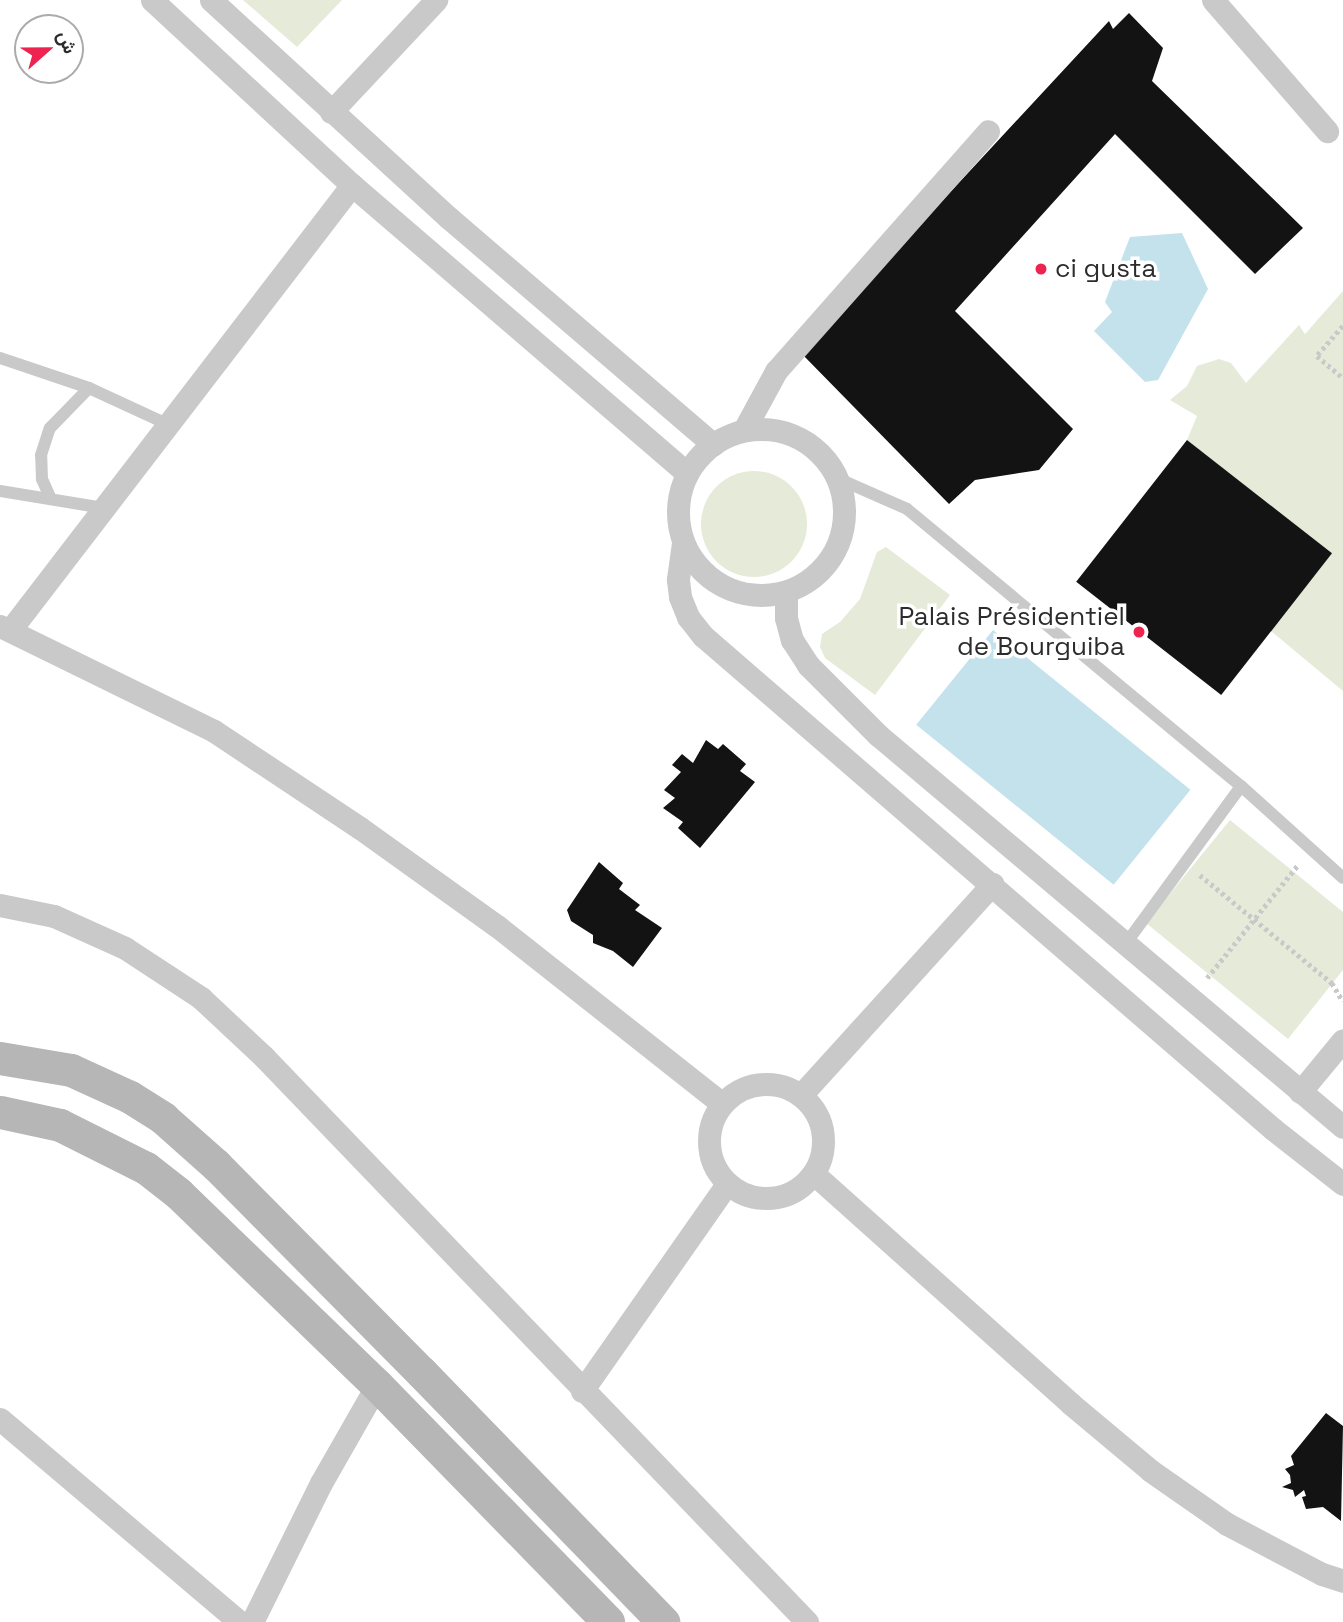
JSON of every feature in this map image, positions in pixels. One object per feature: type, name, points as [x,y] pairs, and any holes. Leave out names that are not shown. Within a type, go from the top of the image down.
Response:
[{"type":"main road","points":[[0,1058],[71,1070],[130,1097],[163,1118],[275,1225],[663,1622]]},
{"type":"main road","points":[[0,1112],[60,1125],[146,1168],[178,1193],[377,1385],[594,1618]]},
{"type":"street","points":[[152,0],[352,186],[687,473]]},
{"type":"street","points":[[211,0],[449,218],[713,444]]},
{"type":"street","points":[[331,112],[436,0]]},
{"type":"street","points":[[1213,0],[1327,131]]},
{"type":"street","points":[[744,430],[776,371],[988,131]]},
{"type":"street","points":[[352,186],[169,425],[6,628],[214,731],[338,813],[497,926],[722,1104]]},
{"type":"street","points":[[744,430],[785,431],[799,437],[823,455],[839,479],[844,496],[845,525],[838,547],[821,571],[786,593],[758,596],[741,594],[715,582],[698,568],[683,543],[677,512],[687,473],[696,458],[713,444],[744,430]]},
{"type":"street","points":[[683,543],[679,566],[680,597],[688,617],[703,636],[1273,1129],[1343,1184]]},
{"type":"street","points":[[786,593],[786,618],[792,640],[808,665],[878,735],[1127,942],[1343,1127]]},
{"type":"street","points":[[801,1096],[992,884]]},
{"type":"street","points":[[0,905],[54,916],[125,948],[201,998],[264,1056],[582,1391],[807,1622]]},
{"type":"street","points":[[1300,1092],[1343,1040]]},
{"type":"street","points":[[769,1083],[789,1088],[801,1096],[815,1110],[822,1129],[822,1155],[814,1174],[800,1188],[769,1199],[749,1197],[727,1184],[715,1168],[708,1143],[711,1123],[722,1104],[750,1086],[769,1083]]},
{"type":"street","points":[[814,1174],[1071,1404],[1151,1471],[1227,1524],[1322,1574],[1343,1581]]},
{"type":"street","points":[[582,1391],[727,1184]]},
{"type":"street","points":[[251,1622],[321,1483],[377,1385]]},
{"type":"street","points":[[0,1419],[239,1622]]},
{"type":"lane","points":[[0,358],[89,388],[169,425]]},
{"type":"lane","points":[[50,497],[42,479],[41,455],[50,428],[89,388]]},
{"type":"lane","points":[[839,479],[907,509],[1241,786],[1343,878]]},
{"type":"lane","points":[[0,491],[50,497],[104,508]]},
{"type":"lane","points":[[1127,942],[1241,786]]},
{"type":"path","points":[[1343,326],[1317,356],[1343,378]]},
{"type":"path","points":[[1189,997],[1255,920],[1311,848]]},
{"type":"path","points":[[1184,863],[1332,983],[1343,1001]]},
{"type":"green space","points":[[243,0],[342,0],[297,47]]},
{"type":"green space","points":[[1343,291],[1343,691],[1271,631],[1331,554],[1187,440],[1197,416],[1170,400],[1187,386],[1197,366],[1219,359],[1231,363],[1246,383],[1299,325],[1305,334]]},
{"type":"green space","points":[[754,471],[774,475],[791,487],[803,504],[807,524],[803,544],[791,561],[774,573],[754,577],[734,573],[717,561],[705,544],[701,524],[705,504],[717,487],[734,475]]},
{"type":"green space","points":[[886,547],[950,595],[875,695],[825,658],[820,647],[822,634],[840,622],[860,599],[877,552]]},
{"type":"green space","points":[[1230,820],[1343,912],[1343,970],[1288,1039],[1146,923]]},
{"type":"water","points":[[1182,233],[1208,289],[1158,380],[1145,382],[1094,331],[1112,312],[1105,302],[1130,237]]},
{"type":"water","points":[[993,630],[1190,790],[1114,885],[916,725]]},
{"type":"building","points":[[1129,13],[1163,48],[1152,81],[1303,228],[1255,274],[1115,134],[955,311],[1073,429],[1039,470],[975,480],[949,504],[801,353],[1109,21],[1113,29]]},
{"type":"building","name":"Palais Présidentiel de Bourguiba","points":[[1187,440],[1332,553],[1221,695],[1076,582]]},
{"type":"building","points":[[706,740],[718,749],[723,744],[746,764],[740,771],[755,782],[700,848],[678,828],[683,822],[663,808],[675,798],[664,790],[681,772],[672,765],[682,754],[693,763]]},
{"type":"building","points":[[599,862],[623,883],[619,889],[640,905],[635,910],[662,928],[633,967],[613,951],[593,943],[593,935],[571,921],[567,910]]},
{"type":"building","points":[[1326,1413],[1343,1426],[1341,1521],[1323,1507],[1306,1509],[1302,1497],[1306,1496],[1304,1490],[1295,1497],[1293,1490],[1282,1487],[1291,1483],[1290,1475],[1285,1469],[1294,1465],[1291,1456]]},
{"type":"place","name":"ci gusta","points":[[1041,269]]},
{"type":"place","name":"Palais Présidentiel de Bourguiba","points":[[1139,632]]}]
